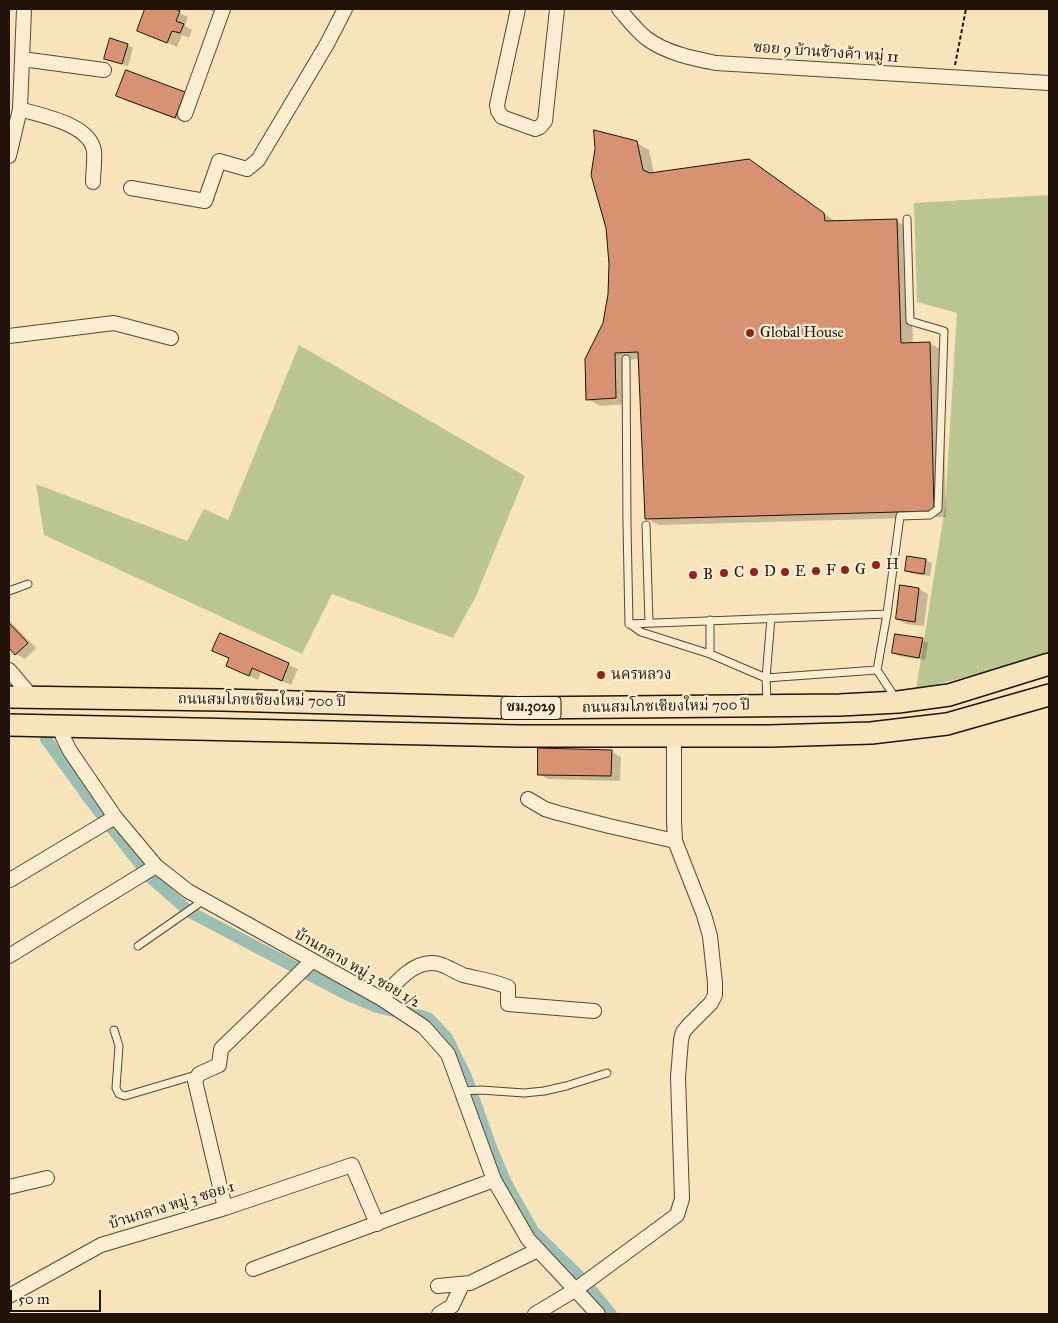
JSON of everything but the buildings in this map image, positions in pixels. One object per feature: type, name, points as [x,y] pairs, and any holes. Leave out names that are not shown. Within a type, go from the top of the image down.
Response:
[{"type":"main road","name":"ถนนสมโภชเชียงใหม่ 700 ปี","points":[[9,697],[223,700],[519,708],[840,705],[898,702],[949,695],[1049,664]]},
{"type":"main road","name":"ถนนสมโภชเชียงใหม่ 700 ปี","points":[[9,725],[519,736],[770,736],[871,733],[947,724],[1049,695]]},
{"type":"street","points":[[9,156],[15,118],[15,86],[22,59],[24,9]]},
{"type":"street","points":[[185,114],[223,9]]},
{"type":"street","points":[[131,188],[205,200],[219,161],[247,169],[258,160],[327,44],[345,9]]},
{"type":"street","points":[[518,9],[497,105],[498,111],[502,116],[536,129],[545,121],[557,9]]},
{"type":"street","name":"ซอย 9 บ้านช้างค้า หมู่ 11","points":[[619,9],[644,37],[667,51],[689,58],[716,62],[1049,84]]},
{"type":"street","points":[[22,59],[104,70]]},
{"type":"street","points":[[15,118],[72,126],[88,138],[94,152],[93,182]]},
{"type":"street","points":[[9,336],[114,323],[171,338]]},
{"type":"street","points":[[9,670],[32,697]]},
{"type":"street","name":"บ้านกลาง หมู่ 3 ซอย 1/2","points":[[60,726],[70,751],[115,817],[156,866],[188,891],[382,999],[424,1027],[448,1054],[465,1091],[494,1180],[528,1239],[598,1314]]},
{"type":"street","points":[[536,1314],[575,1290],[677,1215],[682,1199],[678,1077],[680,1040],[689,1025],[711,1003],[715,995],[715,983],[708,929],[675,841],[674,736]]},
{"type":"street","points":[[528,799],[552,811],[675,841]]},
{"type":"street","points":[[10,880],[115,817]]},
{"type":"street","points":[[9,956],[156,866]]},
{"type":"street","points":[[225,1208],[195,1089],[195,1081],[199,1074],[219,1065],[221,1050],[225,1045],[312,961]]},
{"type":"street","points":[[382,999],[398,980],[411,970],[429,963],[438,964],[462,974],[508,987],[508,1004],[594,1012]]},
{"type":"street","name":"บ้านกลาง หมู่ 3 ซอย 1","points":[[9,1296],[101,1245],[225,1208],[352,1165],[377,1224]]},
{"type":"street","points":[[9,1187],[47,1178]]},
{"type":"street","points":[[253,1269],[494,1180]]},
{"type":"street","points":[[438,1286],[462,1285],[479,1280],[538,1250]]},
{"type":"street","points":[[439,1314],[452,1306],[462,1285]]},
{"type":"lane","points":[[898,702],[877,670],[887,614],[900,516],[930,516],[938,509],[944,331],[910,320],[907,219]]},
{"type":"lane","points":[[626,359],[629,624]]},
{"type":"lane","points":[[646,525],[648,623]]},
{"type":"lane","points":[[9,591],[28,584]]},
{"type":"lane","points":[[629,624],[887,614]]},
{"type":"lane","points":[[767,706],[766,678],[771,618]]},
{"type":"lane","points":[[710,620],[710,654]]},
{"type":"lane","points":[[629,624],[641,632],[710,654],[766,678],[877,670]]},
{"type":"lane","points":[[138,946],[204,900]]},
{"type":"lane","points":[[114,1030],[119,1046],[116,1088],[119,1094],[125,1096],[199,1074]]},
{"type":"lane","points":[[465,1091],[481,1090],[518,1093],[544,1091],[608,1073]]},
{"type":"path","points":[[953,77],[966,9]]},
{"type":"green space","points":[[1049,195],[1049,655],[916,690],[945,507],[957,313],[917,302],[914,203]]},
{"type":"green space","points":[[299,345],[525,476],[476,596],[453,638],[332,594],[302,654],[44,535],[36,484],[187,541],[204,509],[228,520]]},
{"type":"waterway","points":[[46,739],[151,878],[190,912],[346,994],[377,1007],[394,1011]]},
{"type":"waterway","points":[[410,1013],[428,1018],[447,1038],[466,1077],[506,1183],[533,1231],[583,1280],[611,1314]]},
{"type":"place","name":"Global House","points":[[750,333]]},
{"type":"place","name":"H","points":[[876,565]]},
{"type":"place","name":"G","points":[[845,570]]},
{"type":"place","name":"F","points":[[816,571]]},
{"type":"place","name":"D","points":[[754,572]]},
{"type":"place","name":"E","points":[[785,572]]},
{"type":"place","name":"C","points":[[724,573]]},
{"type":"place","name":"B","points":[[693,575]]},
{"type":"place","name":"นครหลวง","points":[[601,675]]}]
